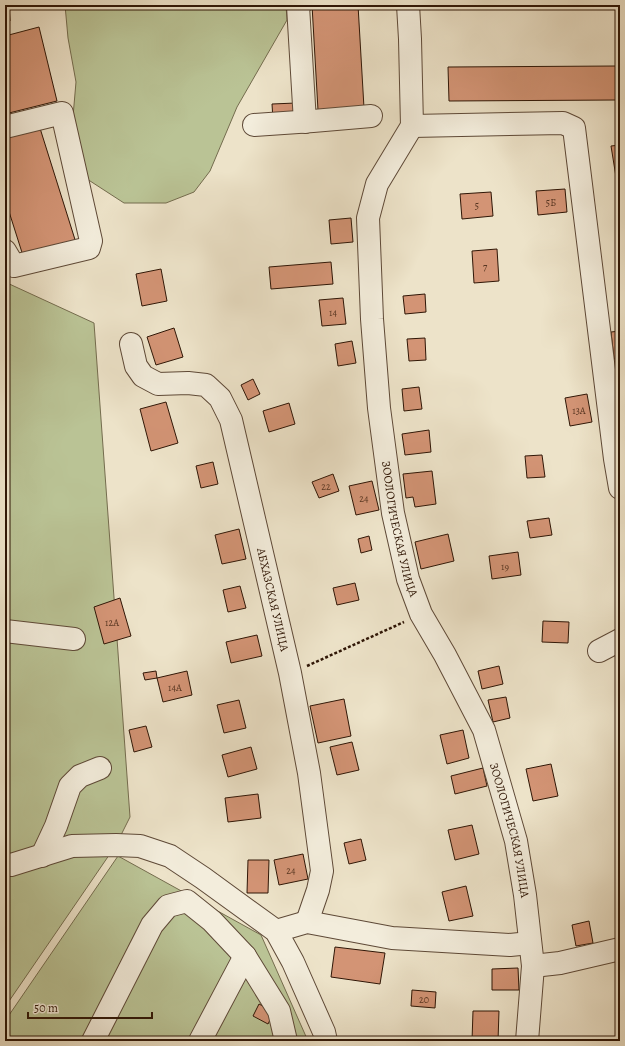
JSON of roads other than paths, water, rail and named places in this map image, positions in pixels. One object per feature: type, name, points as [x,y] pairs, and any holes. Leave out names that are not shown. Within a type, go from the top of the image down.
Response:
[{"type":"street","points":[[300,5],[298,6],[306,122]]},
{"type":"street","points":[[408,5],[412,126],[563,123],[574,128],[615,459],[620,488]]},
{"type":"street","points":[[5,128],[62,113],[91,241],[89,248],[14,266],[5,251]]},
{"type":"street","points":[[254,124],[306,122],[371,116]]},
{"type":"street","name":"ЗООЛОГИЧЕСКАЯ УЛИЦА","points":[[412,126],[377,184],[368,218],[372,318],[380,408],[393,513],[408,579],[421,614],[445,655],[484,730],[516,841],[526,895],[533,966],[527,1041]]},
{"type":"street","name":"АБХАЗСКАЯ УЛИЦА","points":[[131,344],[136,366],[143,376],[158,384],[188,383],[206,385],[220,398],[231,420],[290,673],[309,773],[322,871],[318,890],[307,922]]},
{"type":"street","points":[[5,631],[74,639]]},
{"type":"street","points":[[599,651],[620,640]]},
{"type":"street","points":[[42,856],[56,826],[70,786],[80,776],[100,768]]},
{"type":"street","points":[[5,864],[11,865],[72,846],[140,846],[170,856],[276,931],[293,962],[324,1032],[326,1041]]},
{"type":"street","points":[[93,1041],[152,925],[168,906],[187,901],[212,921],[245,956],[279,1011],[286,1041]]},
{"type":"street","points":[[276,931],[307,922],[392,938],[510,945],[530,943]]},
{"type":"street","points":[[533,966],[560,963],[620,949]]},
{"type":"street","points":[[200,1041],[245,956]]}]
